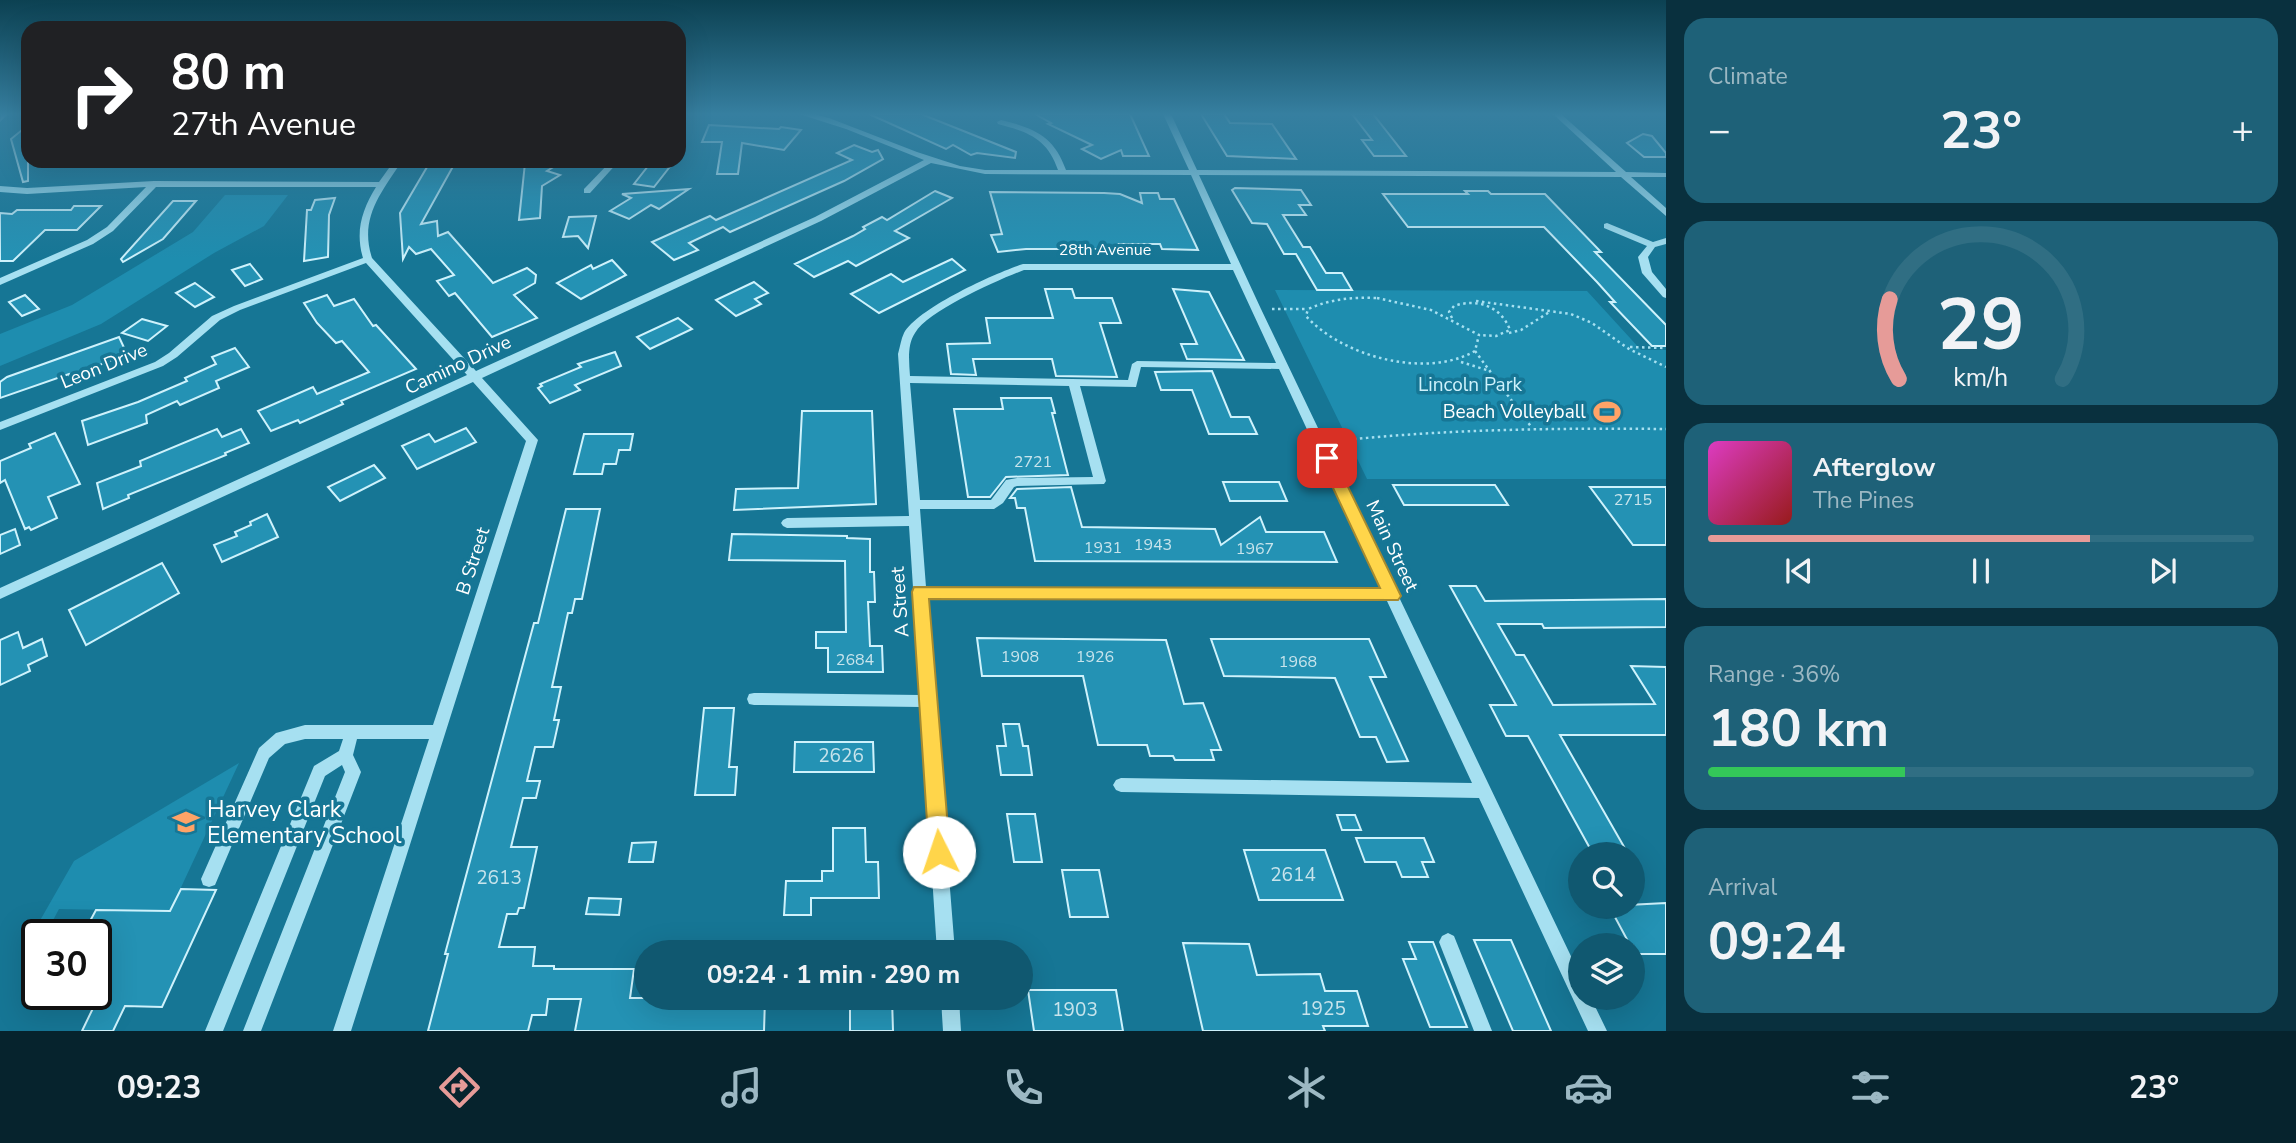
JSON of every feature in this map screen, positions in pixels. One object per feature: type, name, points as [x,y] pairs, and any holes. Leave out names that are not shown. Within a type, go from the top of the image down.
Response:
[{"type":"street","name":"Camino Drive","points":[[0,594],[841,209],[926,162]]},
{"type":"street","points":[[934,162],[985,172],[1666,176]]},
{"type":"street","points":[[1059,162],[1063,173]]},
{"type":"street","name":"Main Street","points":[[1189,162],[1568,969]]},
{"type":"street","points":[[1609,162],[1666,213]]},
{"type":"street","points":[[368,259],[362,241],[363,221],[393,168]]},
{"type":"street","points":[[587,191],[608,168]]},
{"type":"street","points":[[0,189],[27,191],[154,184],[382,185]]},
{"type":"street","points":[[0,282],[90,242],[110,229],[154,184]]},
{"type":"street","points":[[1607,226],[1652,245]]},
{"type":"street","points":[[1666,240],[1645,251],[1643,265],[1666,295]]},
{"type":"street","name":"B Street","points":[[342,1031],[532,440],[368,259]]},
{"type":"street","name":"Leon Drive","points":[[0,426],[159,364],[216,318],[237,307],[368,259]]},
{"type":"street","name":"28th Avenue","points":[[977,288],[1006,272],[1023,267],[1237,267]]},
{"type":"street","name":"A Street","points":[[945,940],[903,354],[909,331],[925,317],[977,288]]},
{"type":"street","points":[[905,379],[1132,384],[1137,364],[1283,366]]},
{"type":"street","points":[[914,505],[994,504],[1010,483],[1017,482],[1100,481],[1074,383]]},
{"type":"street","points":[[787,523],[915,521]]},
{"type":"street","points":[[920,592],[1392,596]]},
{"type":"street","points":[[754,699],[928,701]]},
{"type":"street","points":[[209,879],[264,753],[281,738],[305,732],[438,732]]},
{"type":"street","points":[[253,1031],[353,772],[345,755],[352,732]]},
{"type":"street","points":[[214,1031],[318,771],[345,755]]},
{"type":"street","points":[[1121,785],[1484,791]]},
{"type":"street","points":[[1448,942],[1483,1031]]},
{"type":"street","points":[[951,1010],[952,1031]]},
{"type":"street","name":"Main Street","points":[[1588,1010],[1598,1031]]},
{"type":"path","points":[[1256,309],[1308,309],[1333,298],[1362,297],[1423,308],[1452,318],[1479,335],[1524,330],[1541,314],[1554,310]]},
{"type":"path","points":[[1452,318],[1450,309],[1467,302],[1484,301],[1554,310],[1585,320],[1626,347],[1666,367]]},
{"type":"path","points":[[1467,302],[1498,311],[1508,321],[1510,330],[1507,334]]},
{"type":"path","points":[[1293,309],[1306,316],[1310,324],[1325,335],[1376,355],[1414,362],[1455,362],[1490,371]]},
{"type":"path","points":[[1306,316],[1308,309]]},
{"type":"path","points":[[1455,362],[1475,351],[1479,335]]},
{"type":"path","points":[[1626,347],[1666,348]]},
{"type":"path","points":[[1475,351],[1532,428]]},
{"type":"path","points":[[1320,443],[1390,435],[1532,428],[1666,429]]},
{"type":"green space","points":[[225,195],[288,195],[264,226],[214,253],[101,324],[0,366],[0,334],[72,305],[193,232]]},
{"type":"green space","name":"Lincoln Park","points":[[1275,290],[1587,291],[1641,350],[1666,350],[1666,479],[1367,479]]},
{"type":"green space","points":[[239,763],[170,911],[59,909],[54,919],[41,919],[74,861]]},
{"type":"building","points":[[17,162],[21,162],[21,168],[28,168],[28,181],[23,182]]},
{"type":"building","points":[[719,162],[740,162],[738,174],[717,174]]},
{"type":"building","points":[[847,162],[877,162],[844,181],[730,232],[723,227],[689,243],[698,250],[674,260],[652,242],[710,216],[716,220]]},
{"type":"building","points":[[426,168],[452,168],[421,224],[437,221],[438,236],[448,232],[493,283],[527,268],[536,275],[535,283],[514,295],[537,318],[492,337],[455,293],[449,296],[437,281],[454,275],[431,249],[416,254],[409,247],[403,259],[400,213]]},
{"type":"building","points":[[524,168],[552,168],[547,171],[560,175],[542,186],[540,218],[519,220]]},
{"type":"building","points":[[647,168],[669,168],[654,187],[634,184]]},
{"type":"building","points":[[689,189],[659,209],[651,205],[629,219],[610,211],[631,198],[622,194]]},
{"type":"building","points":[[1232,190],[1301,190],[1311,205],[1299,205],[1306,215],[1283,215],[1303,247],[1310,247],[1326,273],[1342,273],[1352,290],[1317,290],[1296,254],[1284,254],[1267,224],[1252,223]]},
{"type":"building","points":[[935,191],[952,198],[895,231],[909,238],[856,266],[848,261],[814,277],[795,264],[853,236],[882,217],[887,220]]},
{"type":"building","points":[[1465,191],[1545,194],[1601,252],[1595,252],[1666,325],[1666,346],[1652,346],[1610,302],[1615,302],[1597,282],[1544,227],[1408,227],[1383,194],[1468,194]]},
{"type":"building","points":[[990,192],[1120,194],[1142,203],[1140,193],[1158,193],[1160,199],[1174,199],[1198,250],[1162,249],[1160,244],[1119,244],[1121,249],[1026,249],[998,252],[991,235],[1002,234]]},
{"type":"building","points":[[335,198],[329,215],[328,257],[304,261],[307,210],[311,210],[315,200]]},
{"type":"building","points":[[173,201],[196,201],[163,239],[123,262],[121,259]]},
{"type":"building","points":[[74,206],[101,206],[77,230],[45,230],[13,261],[0,261],[0,213],[12,214],[17,210],[71,210]]},
{"type":"building","points":[[596,216],[588,248],[578,236],[563,237],[569,217]]},
{"type":"building","points":[[952,259],[965,270],[879,313],[851,294],[891,274],[903,282]]},
{"type":"building","points":[[612,260],[626,275],[581,299],[557,283],[591,265],[593,269]]},
{"type":"building","points":[[250,264],[262,279],[245,286],[232,270]]},
{"type":"building","points":[[754,282],[768,293],[755,299],[761,304],[736,316],[716,300]]},
{"type":"building","points":[[195,283],[214,297],[195,307],[176,293]]},
{"type":"building","points":[[1045,289],[1072,289],[1075,298],[1112,298],[1121,323],[1100,323],[1117,377],[1056,376],[1052,359],[973,359],[976,375],[951,374],[947,344],[990,343],[986,318],[1053,318]]},
{"type":"building","points":[[1173,289],[1209,292],[1244,360],[1187,359],[1181,344],[1197,344]]},
{"type":"building","points":[[25,295],[39,309],[22,316],[9,302]]},
{"type":"building","points":[[327,295],[334,306],[354,299],[373,326],[376,325],[416,369],[341,401],[343,404],[300,423],[298,420],[271,431],[258,411],[313,387],[317,394],[369,372],[342,341],[336,343],[317,323],[304,303]]},
{"type":"building","points":[[678,318],[692,329],[650,349],[637,337]]},
{"type":"building","points":[[142,319],[167,326],[148,341],[122,333]]},
{"type":"building","points":[[119,337],[127,354],[70,377],[69,374],[0,398],[0,382],[7,377]]},
{"type":"building","points":[[235,348],[249,367],[216,381],[219,388],[180,405],[177,401],[146,415],[147,423],[88,445],[82,421],[138,402],[187,381],[185,378],[216,364],[212,357]]},
{"type":"building","points":[[615,352],[621,366],[575,385],[580,390],[550,403],[538,388],[542,386],[540,384],[581,367],[578,364]]},
{"type":"building","points":[[1212,371],[1231,417],[1249,417],[1257,434],[1209,434],[1192,390],[1161,390],[1155,372]]},
{"type":"building","points":[[1001,398],[1051,398],[1055,413],[1052,413],[1068,475],[1006,477],[990,497],[968,497],[954,409],[1003,409]]},
{"type":"building","points":[[802,411],[872,411],[876,504],[734,510],[736,489],[798,488]]},
{"type":"building","points":[[466,428],[476,442],[417,469],[402,446],[429,434],[435,442]]},
{"type":"building","points":[[217,429],[222,437],[241,429],[249,443],[128,495],[129,498],[103,509],[97,483],[141,466],[140,461]]},
{"type":"building","points":[[55,433],[80,484],[48,497],[57,518],[31,530],[29,527],[25,529],[5,480],[0,483],[0,461],[31,448],[29,444]]},
{"type":"building","points":[[584,434],[633,434],[630,450],[619,450],[616,464],[604,464],[602,474],[574,474]]},
{"type":"building","points":[[374,465],[385,478],[340,501],[328,487]]},
{"type":"building","points":[[1223,482],[1279,482],[1287,501],[1230,501]]},
{"type":"building","points":[[1393,485],[1495,485],[1508,505],[1404,505]]},
{"type":"building","points":[[1071,487],[1082,527],[1215,529],[1221,545],[1260,517],[1266,532],[1324,532],[1337,562],[1035,561],[1025,508],[1017,508],[1015,498],[1010,498],[1017,489]]},
{"type":"building","points":[[1590,487],[1666,487],[1666,545],[1633,545]]},
{"type":"building","points":[[566,509],[600,509],[582,599],[575,599],[572,613],[568,613],[552,687],[561,687],[554,720],[559,720],[553,747],[535,747],[527,781],[540,781],[536,798],[523,798],[511,847],[537,847],[524,908],[519,908],[517,914],[507,914],[499,947],[535,947],[533,966],[554,966],[554,969],[634,969],[630,998],[634,998],[634,1010],[765,1010],[764,1031],[575,1031],[581,999],[548,999],[546,1015],[532,1015],[528,1031],[428,1031],[448,954],[445,954],[534,623],[538,623]]},
{"type":"building","points":[[267,514],[278,537],[222,562],[214,545],[237,536],[235,532]]},
{"type":"building","points":[[15,529],[20,545],[0,554],[0,535]]},
{"type":"building","points":[[732,534],[847,536],[870,539],[870,572],[874,572],[875,602],[868,602],[870,646],[882,646],[883,672],[828,672],[828,648],[816,648],[816,632],[846,632],[845,561],[729,560]]},
{"type":"building","points":[[162,563],[179,593],[86,645],[69,610]]},
{"type":"building","points":[[1450,586],[1476,586],[1485,601],[1666,599],[1666,627],[1544,628],[1542,624],[1498,624],[1516,655],[1524,655],[1553,705],[1655,704],[1631,666],[1666,667],[1666,735],[1560,735],[1621,842],[1586,842],[1528,736],[1506,736],[1490,705],[1516,705]]},
{"type":"building","points":[[18,632],[23,648],[42,639],[47,656],[28,665],[30,671],[0,685],[0,640]]},
{"type":"building","points":[[977,638],[1166,640],[1184,704],[1203,703],[1221,750],[1211,750],[1214,760],[1175,760],[1173,756],[1150,756],[1147,745],[1098,745],[1083,676],[982,676]]},
{"type":"building","points":[[1211,639],[1369,639],[1386,677],[1370,677],[1408,761],[1387,762],[1376,737],[1360,737],[1335,678],[1224,676]]},
{"type":"building","points":[[704,708],[734,708],[729,767],[737,767],[735,795],[695,795]]},
{"type":"building","points":[[1003,724],[1019,724],[1023,746],[1028,746],[1032,775],[1001,775],[997,746],[1006,746]]},
{"type":"building","points":[[795,742],[873,742],[874,772],[794,772]]},
{"type":"building","points":[[1007,814],[1035,814],[1042,862],[1014,862]]},
{"type":"building","points":[[1337,815],[1355,815],[1361,830],[1342,830]]},
{"type":"building","points":[[833,828],[865,828],[866,862],[878,862],[879,898],[811,898],[811,915],[784,915],[786,881],[822,881],[822,871],[833,871]]},
{"type":"building","points":[[1356,838],[1424,838],[1434,862],[1422,862],[1428,877],[1402,877],[1396,862],[1365,862]]},
{"type":"building","points":[[656,842],[653,862],[629,862],[632,843]]},
{"type":"building","points":[[1244,850],[1325,850],[1343,900],[1259,900]]},
{"type":"building","points":[[1062,870],[1099,870],[1108,917],[1070,917]]},
{"type":"building","points":[[181,889],[216,890],[162,1007],[125,1006],[113,1031],[82,1031],[92,1010],[112,1010],[112,919],[91,919],[96,910],[170,911]]},
{"type":"building","points":[[589,898],[621,899],[619,915],[586,914]]},
{"type":"building","points":[[1666,903],[1666,954],[1645,954],[1645,933],[1624,933],[1616,919],[1645,919],[1645,904]]},
{"type":"building","points":[[1474,940],[1511,940],[1551,1031],[1513,1031]]},
{"type":"building","points":[[1409,942],[1433,942],[1467,1027],[1430,1027],[1403,959],[1416,959]]},
{"type":"building","points":[[1183,943],[1249,944],[1257,975],[1320,974],[1325,991],[1357,991],[1368,1026],[1323,1026],[1325,1031],[1203,1031]]},
{"type":"building","points":[[1033,990],[1116,990],[1123,1031],[1034,1031],[1031,1010]]},
{"type":"building","points":[[850,1010],[892,1010],[893,1031],[850,1031]]},
{"type":"place","name":"Beach Volleyball","points":[[1607,412]]},
{"type":"place","name":"Harvey Clark Elementary School","points":[[186,822]]},
{"type":"route","points":[[939,852],[920,592],[1392,596],[1327,458]]}]
